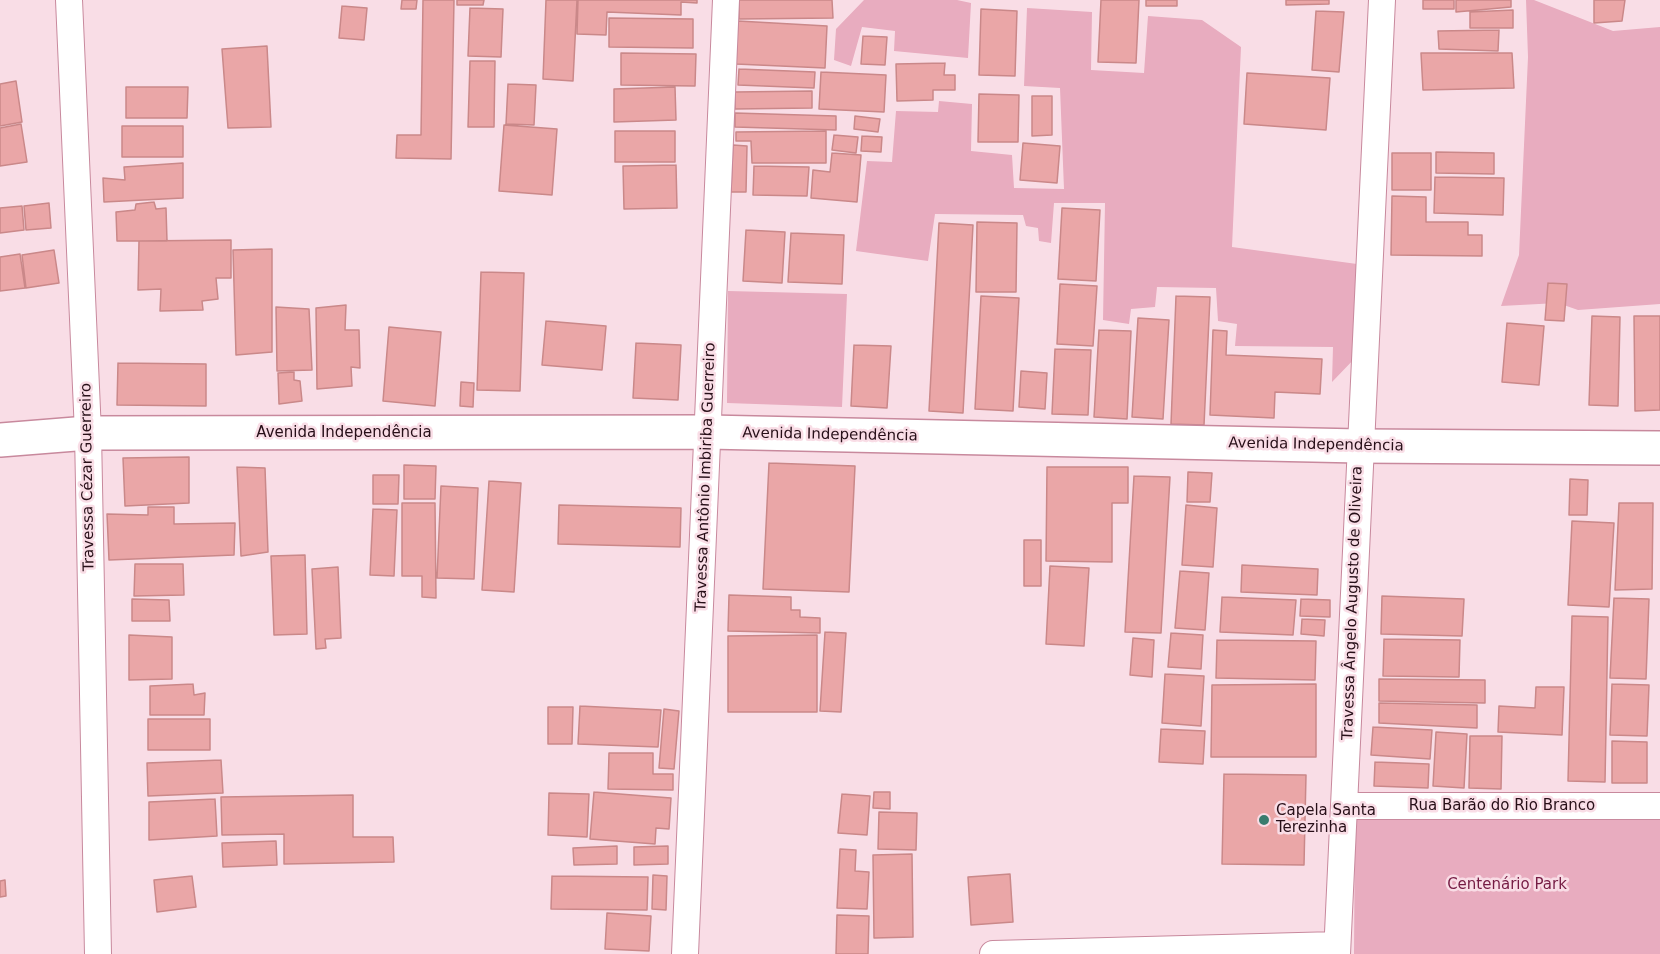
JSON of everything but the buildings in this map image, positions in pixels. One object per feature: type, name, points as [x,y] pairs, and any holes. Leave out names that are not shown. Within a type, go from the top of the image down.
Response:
[{"type":"street","name":"Travessa Cézar Guerreiro","points":[[69,0],[88,433],[98,954]]},
{"type":"street","name":"Travessa Antônio Imbiriba Guerreiro","points":[[685,954],[726,0]]},
{"type":"street","name":"Travessa Ângelo Augusto de Oliveira","points":[[1337,950],[1359,446],[1382,0]]},
{"type":"street","name":"Avenida Independência","points":[[0,440],[88,433],[708,432],[1359,446],[1660,448]]},
{"type":"street","name":"Rua Barão do Rio Branco","points":[[1345,806],[1660,806]]},
{"type":"street","points":[[993,954],[1337,950]]},
{"type":"green space","points":[[864,0],[957,0],[971,3],[968,58],[894,51],[895,31],[862,27],[851,66],[834,60],[836,29]]},
{"type":"green space","points":[[1526,0],[1534,0],[1613,31],[1660,27],[1660,304],[1578,310],[1558,303],[1501,306],[1519,255],[1528,57]]},
{"type":"green space","points":[[1027,8],[1092,12],[1091,70],[1144,73],[1148,16],[1202,20],[1241,47],[1232,247],[1357,264],[1358,355],[1332,382],[1333,347],[1235,346],[1237,324],[1218,321],[1216,288],[1157,287],[1155,307],[1131,309],[1129,324],[1103,320],[1105,203],[1054,203],[1051,243],[1039,241],[1038,228],[1026,226],[1023,215],[935,214],[928,261],[856,251],[867,161],[892,162],[896,111],[938,112],[939,101],[972,104],[971,151],[1012,155],[1014,188],[1064,189],[1060,88],[1024,86]]},
{"type":"green space","points":[[728,291],[847,294],[842,407],[727,403]]},
{"type":"green space","name":"Centenário Park","points":[[1355,817],[1660,817],[1660,954],[1354,954]]},
{"type":"place","name":"Capela Santa Terezinha","points":[[1264,820]]}]
